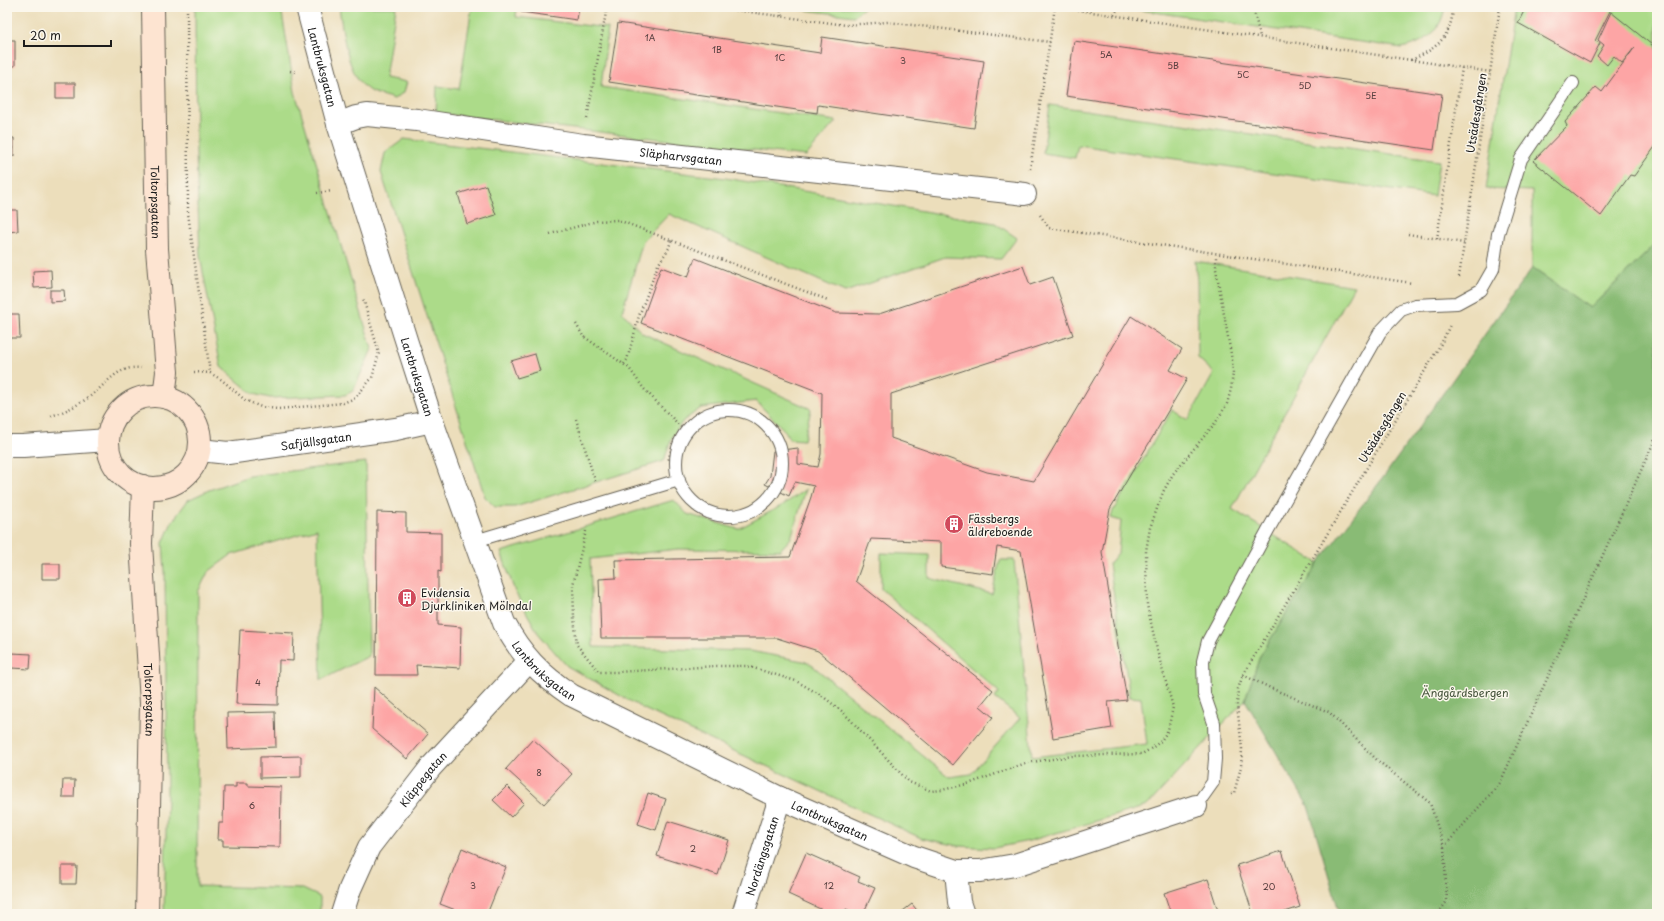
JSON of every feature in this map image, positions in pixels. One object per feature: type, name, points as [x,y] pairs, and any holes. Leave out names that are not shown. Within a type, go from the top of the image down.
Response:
[{"type":"street","name":"Toltorpsgatan","points":[[153,7],[157,249],[167,372],[164,397]]},
{"type":"street","name":"Lantbruksgatan","points":[[307,7],[321,66],[338,124],[432,421],[504,623],[514,642],[529,661],[549,680],[571,695],[780,798],[914,857],[956,871],[980,871],[1015,865],[1196,806]]},
{"type":"street","name":"Släpharvsgatan","points":[[338,124],[356,117],[367,115],[417,120],[583,145],[1025,194]]},
{"type":"street","points":[[153,396],[164,397],[185,407],[192,416],[198,426],[200,450],[196,462],[189,472],[180,480],[168,486],[156,488],[143,486],[133,483],[117,469],[109,450],[108,440],[110,428],[122,409],[131,402],[153,396]]},
{"type":"street","name":"Safjällsgatan","points":[[200,450],[228,453],[236,452],[380,432],[432,421]]},
{"type":"street","points":[[7,446],[108,440]]},
{"type":"street","name":"Toltorpsgatan","points":[[143,486],[141,544],[151,703],[147,914]]},
{"type":"street","name":"Kläppegatan","points":[[342,914],[350,889],[369,847],[432,767],[529,661]]},
{"type":"street","name":"Nordängsgatan","points":[[743,914],[780,798]]},
{"type":"street","points":[[956,871],[959,902],[963,914]]},
{"type":"lane","points":[[1196,806],[1213,782],[1215,759],[1214,724],[1204,694],[1203,661],[1208,641],[1268,530],[1380,332],[1401,310],[1415,304],[1457,303],[1481,290],[1493,269],[1498,234],[1521,159],[1573,83]]},
{"type":"lane","points":[[732,411],[743,412],[752,416],[775,437],[779,447],[782,467],[776,487],[764,503],[746,513],[725,516],[705,511],[689,498],[683,490],[679,480],[676,460],[681,440],[694,424],[712,414],[732,411]]},
{"type":"lane","points":[[475,541],[679,480]]},
{"type":"path","points":[[187,7],[188,213],[210,372]]},
{"type":"path","points":[[583,145],[606,7]]},
{"type":"path","points":[[712,7],[846,25],[888,22],[1050,42]]},
{"type":"path","points":[[780,7],[782,17]]},
{"type":"path","points":[[1055,7],[1025,194],[1049,228],[1418,284]]},
{"type":"path","points":[[1058,7],[1491,72]]},
{"type":"path","points":[[1114,15],[1119,7]]},
{"type":"path","points":[[1253,7],[1260,37]]},
{"type":"path","points":[[1410,60],[1425,54],[1436,46],[1445,36],[1453,17],[1453,7]]},
{"type":"path","name":"Utsädesgången","points":[[1196,806],[1234,793],[1242,767],[1242,749],[1237,705],[1238,689],[1243,674],[1442,342],[1453,320],[1457,303],[1459,276],[1500,7]]},
{"type":"path","points":[[290,71],[298,72],[321,66]]},
{"type":"path","points":[[1437,239],[1462,68]]},
{"type":"path","points":[[330,183],[334,198]]},
{"type":"path","points":[[317,193],[332,191]]},
{"type":"path","points":[[550,234],[597,221],[618,220],[638,226],[828,300]]},
{"type":"path","points":[[1408,234],[1464,243]]},
{"type":"path","points":[[624,364],[627,360],[639,316],[658,265],[669,248],[671,240]]},
{"type":"path","points":[[580,510],[586,531],[573,585],[577,645],[599,672],[717,666],[747,666],[796,681],[821,695],[843,712],[909,782],[931,791],[971,783],[1026,764],[1072,756],[1142,754],[1161,741],[1168,730],[1173,707],[1158,654],[1147,605],[1146,551],[1150,528],[1163,492],[1174,474],[1216,422],[1227,404],[1231,389],[1233,373],[1232,360],[1216,269],[1216,254]]},
{"type":"path","points":[[1455,279],[1459,276]]},
{"type":"path","points":[[49,417],[76,406],[120,371],[133,367],[167,372],[210,372],[222,380],[245,400],[261,407],[278,409],[343,403],[355,398],[372,378],[379,353],[362,294]]},
{"type":"path","points":[[576,324],[583,336],[629,368],[644,389],[682,428],[673,442],[666,466]]},
{"type":"path","points":[[576,419],[602,504]]},
{"type":"path","points":[[1444,847],[1500,783],[1657,435]]},
{"type":"path","points":[[1243,674],[1275,690],[1329,712],[1377,760],[1430,803],[1444,847],[1447,901],[1438,914]]},
{"type":"green space","points":[[195,7],[281,7],[295,92],[372,349],[353,391],[345,395],[270,398],[253,394],[221,367],[200,256],[196,154]]},
{"type":"green space","points":[[339,7],[396,7],[385,78],[407,82],[404,92],[394,99],[370,91],[360,82],[354,73],[344,39]]},
{"type":"green space","points":[[472,7],[517,7],[516,17],[608,28],[601,87],[836,121],[806,156],[436,113],[437,86],[459,89]]},
{"type":"green space","points":[[780,7],[865,7],[854,16]]},
{"type":"green space","points":[[1119,7],[1445,7],[1440,24],[1431,35],[1418,43],[1402,48]]},
{"type":"green space","points":[[1514,7],[1657,7],[1657,243],[1590,308],[1532,268],[1532,191],[1486,189]]},
{"type":"green space","points":[[1050,105],[1439,161],[1434,196],[1078,145],[1075,158],[1043,153]]},
{"type":"green space","points":[[404,139],[725,178],[995,223],[1017,238],[1001,259],[945,257],[845,292],[669,214],[643,241],[622,312],[642,333],[811,409],[804,440],[789,439],[786,432],[756,401],[701,408],[683,421],[671,439],[664,461],[515,507],[495,507],[485,497],[381,172],[385,153]]},
{"type":"green space","name":"Änggårdsbergen","points":[[1657,243],[1657,914],[1340,914],[1308,806],[1245,700],[1260,656],[1318,563],[1385,475],[1532,268],[1590,308]]},
{"type":"green space","points":[[1195,261],[1354,286],[1232,509],[1318,563],[1260,656],[1245,700],[1147,806],[1029,841],[994,848],[959,846],[921,838],[644,709],[567,666],[538,633],[515,592],[501,552],[674,500],[687,514],[738,529],[783,505],[806,489],[791,538],[780,550],[678,549],[590,559],[593,647],[750,651],[808,662],[949,777],[971,774],[1020,718],[995,698],[999,692],[881,589],[881,553],[929,555],[929,578],[992,594],[1000,560],[1014,560],[1032,757],[1147,744],[1141,698],[1130,697],[1109,564],[1118,553],[1121,521],[1111,518],[1113,511],[1172,410],[1188,420],[1214,373],[1198,358],[1197,280]]},
{"type":"green space","points":[[366,462],[369,656],[321,680],[317,529],[231,555],[208,572],[198,592],[197,886],[303,889],[320,897],[320,914],[164,914],[167,794],[165,572],[163,543],[172,522],[188,500],[209,490],[249,476]]},
{"type":"building","points":[[522,7],[579,7],[577,20],[521,12]]},
{"type":"building","points":[[1526,7],[1612,7],[1595,41],[1600,43],[1590,63],[1518,23]]},
{"type":"building","points":[[1611,12],[1657,49],[1657,144],[1634,176],[1630,175],[1601,216],[1533,161],[1567,126],[1565,122],[1596,87],[1602,92],[1635,47],[1622,63],[1614,56],[1607,65],[1597,56],[1604,45],[1598,40]]},
{"type":"building","points":[[618,23],[820,53],[822,37],[984,61],[974,128],[818,105],[817,113],[609,82]]},
{"type":"building","points":[[7,40],[15,40],[15,66],[7,66]]},
{"type":"building","points":[[1074,41],[1442,94],[1434,150],[1066,96]]},
{"type":"building","points":[[56,83],[75,83],[75,98],[56,98]]},
{"type":"building","points":[[7,138],[14,138],[14,156],[7,156]]},
{"type":"building","points":[[486,185],[496,215],[467,224],[458,194]]},
{"type":"building","points":[[7,210],[17,210],[18,231],[7,232]]},
{"type":"building","name":"Fässbergs äldreboende","points":[[695,258],[836,313],[879,314],[1023,266],[1030,285],[1053,277],[1073,335],[891,394],[891,438],[987,472],[1034,481],[1131,316],[1182,349],[1170,370],[1187,379],[1110,509],[1102,552],[1127,700],[1108,702],[1112,728],[1053,738],[1021,551],[997,547],[993,574],[941,567],[941,542],[871,539],[856,581],[993,690],[980,706],[993,717],[953,765],[818,651],[777,638],[601,638],[599,579],[616,578],[615,560],[790,557],[814,486],[795,482],[789,496],[765,484],[770,476],[773,451],[798,448],[798,464],[818,467],[821,454],[822,393],[641,323],[661,267],[688,277]]},
{"type":"building","points":[[51,270],[52,287],[34,288],[33,271]]},
{"type":"building","points":[[50,290],[64,290],[65,301],[50,302]]},
{"type":"building","points":[[7,314],[19,314],[20,338],[7,338]]},
{"type":"building","points":[[535,354],[540,371],[517,378],[511,361]]},
{"type":"building","name":"Evidensia Djurkliniken Mölndal","points":[[377,512],[406,513],[406,532],[441,533],[441,572],[438,571],[438,625],[461,627],[460,668],[416,665],[417,675],[376,675]]},
{"type":"building","points":[[42,564],[60,564],[60,579],[42,579]]},
{"type":"building","points":[[240,630],[294,633],[293,661],[279,660],[278,705],[236,704]]},
{"type":"building","points":[[12,653],[31,654],[30,669],[11,668]]},
{"type":"building","points":[[374,687],[428,734],[407,759],[372,729]]},
{"type":"building","points":[[275,712],[276,747],[228,749],[227,713]]},
{"type":"building","points":[[533,739],[572,774],[544,804],[506,769]]},
{"type":"building","points":[[301,756],[301,777],[260,778],[260,757]]},
{"type":"building","points":[[63,780],[75,780],[74,797],[62,797]]},
{"type":"building","points":[[236,783],[248,783],[248,786],[281,787],[280,847],[223,846],[223,840],[218,840],[219,823],[223,823],[224,787],[236,787]]},
{"type":"building","points":[[507,786],[524,803],[511,817],[493,800]]},
{"type":"building","points":[[648,793],[666,799],[656,830],[638,824]]},
{"type":"building","points":[[668,821],[729,840],[718,875],[657,856]]},
{"type":"building","points":[[462,848],[506,867],[487,914],[466,914],[440,904]]},
{"type":"building","points":[[1282,851],[1300,907],[1279,914],[1253,914],[1237,865]]},
{"type":"building","points":[[806,853],[860,877],[858,881],[875,888],[863,914],[857,914],[846,909],[843,914],[831,914],[788,894]]},
{"type":"building","points":[[62,866],[77,866],[76,884],[62,884]]},
{"type":"building","points":[[1208,879],[1219,914],[1171,914],[1164,893]]},
{"type":"building","points":[[912,904],[920,914],[899,914]]},
{"type":"place","name":"Fässbergs äldreboende","points":[[954,524]]},
{"type":"place","name":"Evidensia Djurkliniken Mölndal","points":[[407,598]]}]
